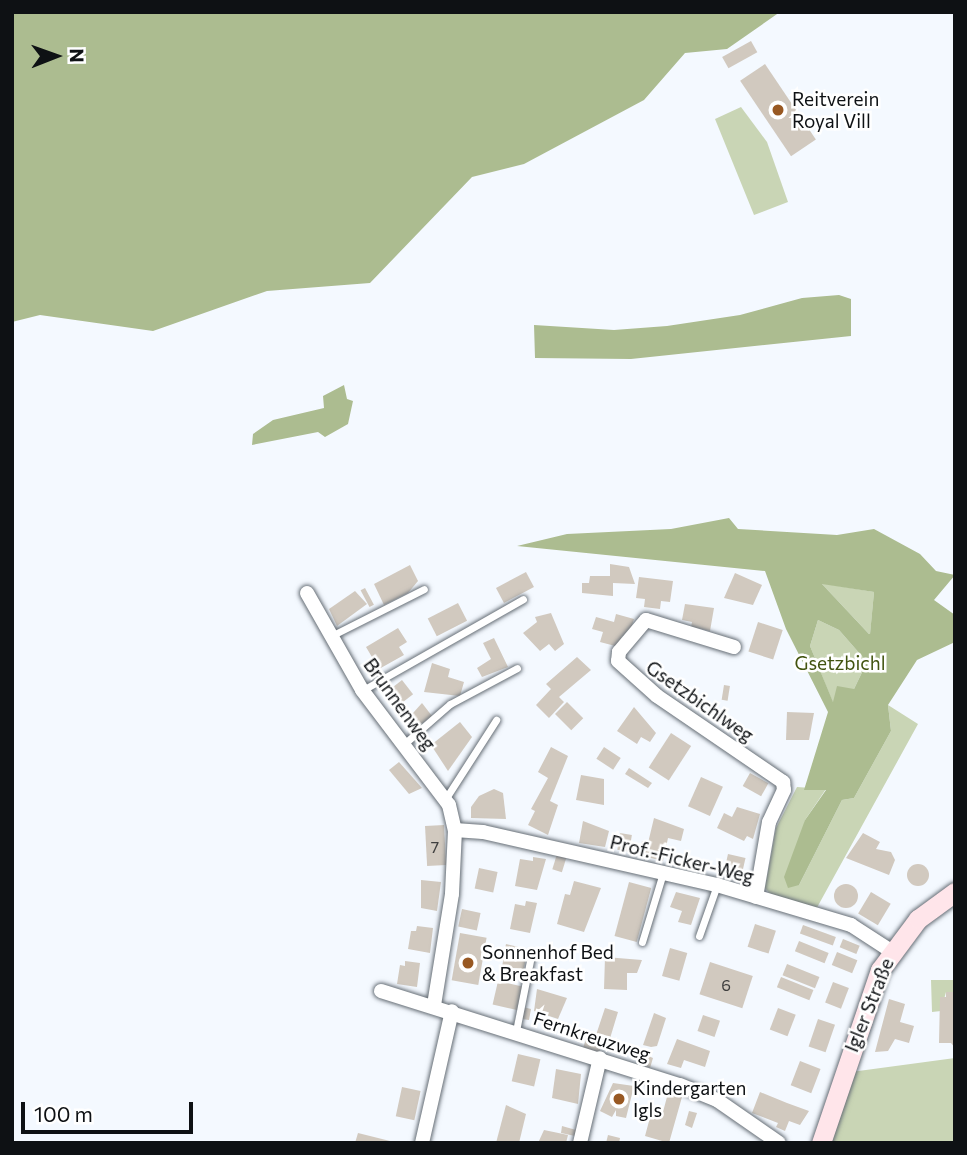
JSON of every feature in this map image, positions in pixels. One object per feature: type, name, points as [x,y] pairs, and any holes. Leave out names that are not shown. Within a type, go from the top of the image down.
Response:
[{"type":"main road","name":"Igler Straße","points":[[821,1143],[869,996],[891,951],[918,919],[955,892]]},
{"type":"street","name":"Brunnenweg","points":[[307,593],[362,691],[446,798],[455,830],[452,894],[434,1005]]},
{"type":"street","name":"Gsetzbichlweg","points":[[734,647],[646,620],[619,652],[618,661],[657,696],[783,782],[785,790],[769,822],[756,897]]},
{"type":"street","name":"Prof.-Ficker-Weg","points":[[455,830],[483,832],[717,886],[851,925],[891,951]]},
{"type":"street","name":"Fernkreuzweg","points":[[381,991],[516,1031],[707,1095],[779,1143]]},
{"type":"street","points":[[422,1143],[452,1011]]},
{"type":"street","points":[[580,1143],[600,1058]]},
{"type":"lane","points":[[331,636],[424,589]]},
{"type":"lane","points":[[362,691],[523,599]]},
{"type":"lane","points":[[403,745],[450,704],[517,668]]},
{"type":"lane","points":[[446,798],[496,720]]},
{"type":"lane","points":[[642,942],[663,873]]},
{"type":"lane","points":[[699,936],[717,886]]},
{"type":"lane","points":[[516,1031],[531,956]]},
{"type":"green space","points":[[12,12],[780,12],[727,49],[685,53],[644,100],[524,164],[472,177],[370,283],[267,291],[153,331],[40,315],[12,322]]},
{"type":"green space","points":[[741,107],[767,142],[788,202],[754,215],[715,119]]},
{"type":"green space","points":[[839,295],[851,299],[851,336],[631,359],[535,358],[534,325],[614,330],[667,326],[740,315],[802,298]]},
{"type":"green space","points":[[344,385],[347,399],[353,401],[348,424],[325,437],[318,432],[252,445],[253,434],[273,420],[324,408],[323,396]]},
{"type":"green space","points":[[729,518],[738,529],[837,535],[874,529],[920,554],[936,571],[955,575],[934,600],[955,615],[955,642],[917,660],[888,705],[891,731],[854,798],[842,800],[799,885],[788,888],[784,877],[805,820],[826,790],[804,790],[828,712],[786,629],[765,571],[517,546],[567,534],[671,529]],"holes":[[[822,584],[874,592],[870,634],[869,634]],[[818,620],[839,630],[867,662],[854,689],[837,686],[833,702],[810,646]]]},
{"type":"green space","points":[[821,583],[874,592],[870,635]]},
{"type":"green space","name":"Gsetzbichl","points":[[818,620],[839,630],[867,662],[854,689],[833,703],[810,646]]},
{"type":"green space","points":[[888,705],[918,724],[814,913],[775,899],[765,888],[776,828],[797,787],[826,789],[805,820],[799,885],[842,800],[854,798],[891,731]]},
{"type":"green space","points":[[931,980],[955,980],[955,992],[946,992],[941,1011],[932,1012]]},
{"type":"green space","points":[[955,1058],[955,1143],[830,1143],[851,1072]]},
{"type":"building","points":[[751,41],[757,52],[728,68],[722,57]]},
{"type":"building","name":"Reitverein Royal Vill","points":[[765,64],[816,139],[791,156],[740,81]]},
{"type":"building","points":[[610,564],[629,567],[635,584],[613,583],[613,596],[582,593],[582,583],[589,583],[590,576],[610,576]]},
{"type":"building","points":[[410,565],[418,581],[408,593],[384,605],[374,584]]},
{"type":"building","points":[[526,572],[534,587],[504,603],[496,588]]},
{"type":"building","points":[[735,573],[762,585],[753,605],[724,598]]},
{"type":"building","points":[[639,577],[673,581],[670,602],[661,601],[660,609],[644,607],[645,599],[636,598]]},
{"type":"building","points":[[365,588],[374,605],[370,607],[361,590]]},
{"type":"building","points":[[355,591],[367,604],[337,626],[329,609]]},
{"type":"building","points":[[458,603],[467,621],[437,636],[428,618]]},
{"type":"building","points":[[685,604],[714,608],[710,631],[691,627],[692,622],[682,620]]},
{"type":"building","points":[[551,613],[564,644],[555,651],[549,644],[540,651],[523,633],[537,622],[535,617]]},
{"type":"building","points":[[616,614],[634,619],[628,638],[622,636],[619,647],[600,642],[603,632],[592,629],[596,617],[614,622]]},
{"type":"building","points":[[758,622],[783,630],[773,660],[748,651]]},
{"type":"building","points":[[398,628],[407,642],[399,647],[404,655],[379,669],[366,647]]},
{"type":"building","points":[[494,638],[508,667],[482,677],[477,668],[491,659],[483,643]]},
{"type":"building","points":[[577,657],[591,670],[559,697],[564,702],[549,718],[536,705],[551,689],[546,684]]},
{"type":"building","points":[[432,663],[450,669],[448,677],[464,682],[460,696],[424,692]]},
{"type":"building","points":[[402,680],[413,694],[397,707],[385,693]]},
{"type":"building","points":[[724,685],[730,686],[728,701],[722,700]]},
{"type":"building","points":[[567,702],[583,718],[571,730],[555,714]]},
{"type":"building","points":[[422,703],[432,716],[411,732],[404,723]]},
{"type":"building","points":[[634,707],[656,733],[650,742],[641,737],[637,744],[617,731]]},
{"type":"building","points":[[787,712],[814,713],[809,740],[786,740]]},
{"type":"building","points":[[460,722],[472,737],[448,771],[431,745]]},
{"type":"building","points":[[671,733],[691,746],[669,780],[649,767]]},
{"type":"building","points":[[551,747],[568,756],[550,801],[558,805],[548,835],[528,825],[535,811],[531,809],[548,778],[538,772]]},
{"type":"building","points":[[604,747],[621,758],[613,770],[596,759]]},
{"type":"building","points":[[399,762],[422,788],[409,794],[389,770]]},
{"type":"building","points":[[629,768],[652,783],[648,788],[625,774]]},
{"type":"building","points":[[750,773],[768,783],[761,796],[743,786]]},
{"type":"building","points":[[581,775],[604,779],[604,805],[576,800]]},
{"type":"building","points":[[701,777],[723,787],[710,816],[688,806]]},
{"type":"building","points":[[494,789],[503,793],[506,819],[471,818],[471,807],[479,796]]},
{"type":"building","points":[[737,807],[760,814],[753,839],[747,836],[744,841],[717,828],[724,813],[732,817]]},
{"type":"building","points":[[654,818],[684,829],[681,841],[668,838],[663,861],[639,855],[642,841],[648,843]]},
{"type":"building","points":[[583,821],[609,831],[605,847],[579,843]]},
{"type":"building","points":[[444,825],[446,865],[427,866],[425,826]]},
{"type":"building","points":[[620,833],[632,835],[629,852],[617,850]]},
{"type":"building","points":[[863,833],[880,842],[876,849],[891,852],[895,860],[889,875],[846,858]]},
{"type":"building","points":[[557,854],[567,857],[562,872],[552,869]]},
{"type":"building","points":[[728,854],[746,858],[741,879],[723,874]]},
{"type":"building","points":[[533,857],[546,859],[537,890],[515,886],[520,859],[533,861]]},
{"type":"building","points":[[918,864],[926,867],[929,875],[926,883],[918,886],[910,883],[907,875],[910,867]]},
{"type":"building","points":[[479,868],[498,872],[493,892],[475,889]]},
{"type":"building","points":[[421,880],[441,882],[437,911],[421,908]]},
{"type":"building","points":[[574,881],[601,888],[584,932],[557,924],[565,894],[570,895]]},
{"type":"building","points":[[629,882],[651,888],[637,942],[615,936]]},
{"type":"building","points":[[846,884],[854,888],[858,896],[854,904],[846,908],[838,904],[834,896],[838,888]]},
{"type":"building","points":[[676,892],[700,898],[691,925],[678,922],[682,911],[670,907]]},
{"type":"building","points":[[871,892],[891,904],[878,925],[858,913]]},
{"type":"building","points":[[526,901],[537,903],[530,933],[510,929],[515,904],[525,906]]},
{"type":"building","points":[[462,909],[481,913],[477,931],[458,927]]},
{"type":"building","points":[[755,924],[776,931],[769,954],[748,947]]},
{"type":"building","points":[[803,925],[836,937],[833,945],[800,933]]},
{"type":"building","points":[[417,926],[433,928],[430,953],[408,949],[411,931],[416,931]]},
{"type":"building","points":[[460,933],[487,938],[478,985],[452,980]]},
{"type":"building","points":[[843,939],[860,946],[856,954],[840,947]]},
{"type":"building","points":[[799,941],[829,953],[825,963],[795,951]]},
{"type":"building","points":[[506,944],[527,949],[524,969],[502,967]]},
{"type":"building","points":[[670,948],[687,953],[679,981],[662,976]]},
{"type":"building","points":[[837,952],[857,960],[852,973],[832,965]]},
{"type":"building","points":[[605,957],[642,960],[637,973],[627,973],[627,990],[604,989]]},
{"type":"building","points":[[405,961],[420,963],[417,987],[397,984],[400,965],[405,966]]},
{"type":"building","points":[[710,962],[753,976],[742,1008],[699,994]]},
{"type":"building","points":[[787,964],[819,977],[815,988],[783,975]]},
{"type":"building","points":[[781,977],[813,990],[809,1000],[777,987]]},
{"type":"building","points":[[498,981],[523,987],[518,1010],[493,1004]]},
{"type":"building","points":[[833,982],[849,988],[841,1009],[825,1003]]},
{"type":"building","points":[[537,989],[567,998],[558,1019],[534,1011]]},
{"type":"building","points":[[946,992],[955,992],[955,1048],[951,1043],[939,1043],[940,997],[946,997]]},
{"type":"building","points":[[889,999],[905,1004],[900,1022],[914,1026],[909,1043],[895,1039],[888,1051],[875,1052]]},
{"type":"building","points":[[523,1007],[531,1009],[529,1020],[522,1019]]},
{"type":"building","points":[[605,1008],[618,1012],[608,1045],[602,1043],[599,1053],[583,1048],[587,1036],[595,1038]]},
{"type":"building","points":[[778,1008],[796,1015],[787,1036],[770,1029]]},
{"type":"building","points":[[654,1013],[666,1018],[657,1046],[651,1047],[643,1045]]},
{"type":"building","points":[[703,1015],[720,1021],[714,1037],[697,1031]]},
{"type":"building","points":[[818,1019],[835,1025],[826,1052],[809,1046]]},
{"type":"building","points":[[677,1039],[710,1051],[705,1067],[684,1060],[681,1068],[667,1064]]},
{"type":"building","points":[[641,1053],[653,1058],[650,1068],[638,1064]]},
{"type":"building","points":[[518,1054],[540,1059],[534,1086],[512,1081]]},
{"type":"building","points":[[800,1061],[821,1069],[811,1093],[791,1085]]},
{"type":"building","points":[[556,1069],[581,1074],[578,1104],[552,1098]]},
{"type":"building","points":[[613,1083],[634,1086],[626,1118],[616,1116],[616,1110],[612,1117],[600,1111]]},
{"type":"building","points":[[402,1087],[421,1091],[414,1120],[396,1116]]},
{"type":"building","points":[[760,1092],[809,1111],[800,1125],[789,1121],[785,1131],[776,1127],[778,1123],[752,1113]]},
{"type":"building","points":[[668,1093],[682,1097],[669,1143],[645,1136],[652,1110],[663,1112]]},
{"type":"building","points":[[506,1105],[526,1114],[519,1143],[496,1143]]},
{"type":"building","points":[[689,1111],[697,1113],[692,1128],[685,1125]]},
{"type":"building","points":[[562,1126],[576,1130],[575,1136],[561,1133]]},
{"type":"building","points":[[544,1130],[568,1135],[566,1143],[538,1143]]},
{"type":"building","points":[[358,1133],[394,1142],[394,1143],[355,1143]]},
{"type":"building","points":[[608,1135],[620,1138],[619,1143],[606,1143]]},
{"type":"place","name":"Reitverein Royal Vill","points":[[778,110]]},
{"type":"place","name":"Sonnenhof Bed & Breakfast","points":[[468,963]]},
{"type":"place","name":"Kindergarten Igls","points":[[619,1099]]}]
